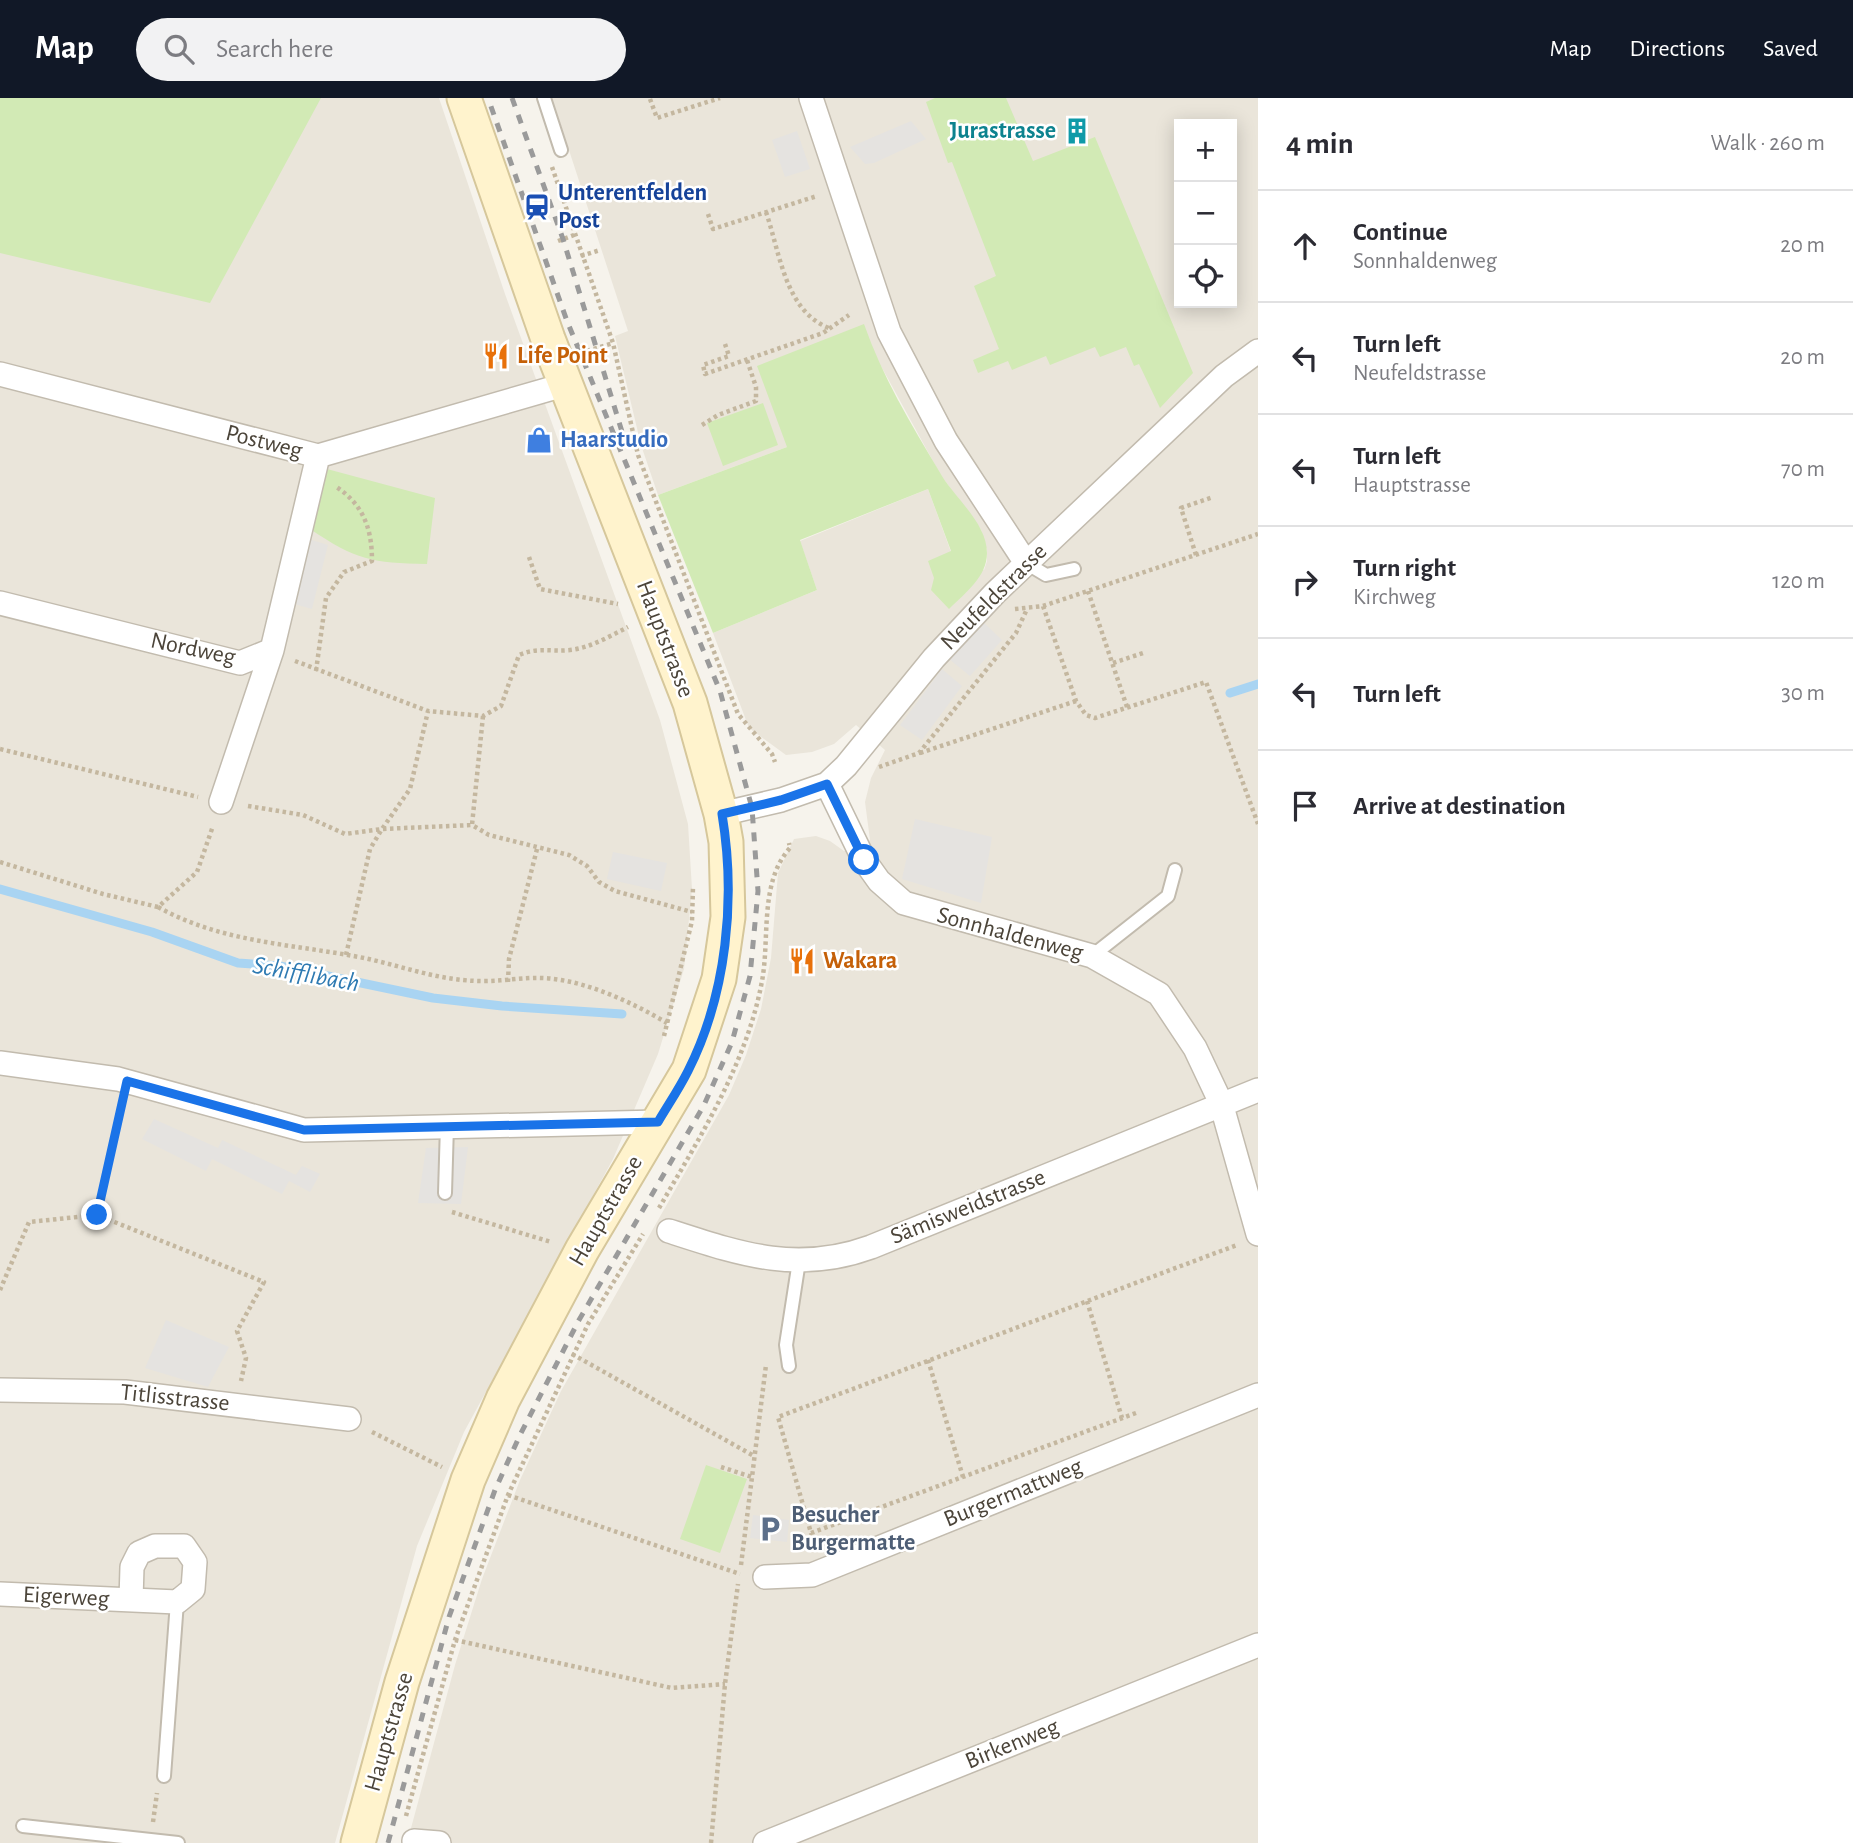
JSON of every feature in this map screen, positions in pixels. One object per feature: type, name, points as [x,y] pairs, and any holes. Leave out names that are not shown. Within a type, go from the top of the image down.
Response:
[{"type":"main road","name":"Hauptstrasse","points":[[358,1843],[402,1682],[468,1480],[503,1399],[582,1250],[689,1070],[719,979],[728,916],[726,842],[722,814],[690,703],[526,279],[464,98]]},
{"type":"street","points":[[811,98],[895,344],[946,441],[1026,564]]},
{"type":"street","name":"Neufeldstrasse","points":[[722,814],[781,800],[827,784],[846,766],[934,658],[1026,564],[1224,376],[1258,351]]},
{"type":"street","name":"Postweg","points":[[0,374],[316,464],[566,384]]},
{"type":"street","name":"Nordweg","points":[[0,603],[240,663],[272,650],[316,464]]},
{"type":"street","points":[[221,802],[272,650]]},
{"type":"street","name":"Sonnhaldenweg","points":[[827,784],[864,860],[879,881],[904,903],[1092,956],[1159,994],[1195,1048],[1222,1103],[1252,1238]]},
{"type":"street","points":[[0,1063],[127,1081],[304,1130],[658,1122]]},
{"type":"street","name":"Sämisweidstrasse","points":[[658,1223],[743,1255],[799,1261],[840,1257],[871,1247],[1258,1090]]},
{"type":"street","name":"Titlisstrasse","points":[[0,1390],[125,1392],[349,1419]]},
{"type":"street","name":"Burgermattweg","points":[[765,1577],[813,1575],[1258,1395]]},
{"type":"street","name":"Eigerweg","points":[[0,1594],[131,1600],[177,1602],[193,1589],[195,1562],[184,1546],[155,1546],[139,1553],[132,1567],[131,1600]]},
{"type":"street","name":"Birkenweg","points":[[765,1843],[1258,1645]]},
{"type":"street","points":[[408,1834],[439,1843]]},
{"type":"lane","points":[[544,98],[561,150]]},
{"type":"lane","points":[[1026,564],[1046,575],[1074,569]]},
{"type":"lane","points":[[1092,956],[1168,896],[1175,870]]},
{"type":"lane","points":[[445,1193],[447,1125]]},
{"type":"lane","points":[[789,1366],[786,1345],[799,1261]]},
{"type":"lane","points":[[164,1776],[177,1602]]},
{"type":"lane","points":[[23,1826],[178,1843]]},
{"type":"path","points":[[650,99],[657,118],[720,98]]},
{"type":"path","points":[[561,150],[548,155],[613,342],[638,456],[738,714],[772,754],[775,762]]},
{"type":"path","points":[[708,214],[713,229],[841,188]]},
{"type":"path","points":[[766,212],[798,306],[811,319],[830,329]]},
{"type":"path","points":[[558,241],[574,234]]},
{"type":"path","points":[[581,256],[600,250]]},
{"type":"path","points":[[729,356],[703,365],[705,374],[830,329],[849,316]]},
{"type":"path","points":[[580,353],[613,342]]},
{"type":"path","points":[[725,344],[732,365]]},
{"type":"path","points":[[702,425],[718,415],[757,401],[756,387],[747,359]]},
{"type":"path","points":[[316,464],[354,498],[372,537],[372,561],[344,572],[326,598],[316,671]]},
{"type":"path","points":[[1196,555],[1181,508],[1213,497]]},
{"type":"path","points":[[1258,534],[1043,606],[1076,701],[1086,715],[1095,718],[1206,682],[1258,824]]},
{"type":"path","points":[[529,557],[540,589],[623,605],[618,592]]},
{"type":"path","points":[[1088,591],[1127,707]]},
{"type":"path","points":[[919,754],[1016,633],[1027,610]]},
{"type":"path","points":[[627,615],[635,638]]},
{"type":"path","points":[[272,650],[316,671],[428,711],[483,716],[501,706],[519,655],[531,650],[570,650],[590,645],[631,626]]},
{"type":"path","points":[[1113,663],[1143,653]]},
{"type":"path","points":[[846,766],[880,767],[1076,701]]},
{"type":"path","points":[[346,955],[370,849],[410,789],[428,711]]},
{"type":"path","points":[[472,825],[483,716]]},
{"type":"path","points":[[0,749],[221,802],[303,815],[345,834],[383,829],[472,825],[489,835],[569,855],[587,866],[599,882],[615,891],[692,912]]},
{"type":"path","points":[[158,907],[197,872],[221,802]]},
{"type":"path","points":[[408,1834],[455,1640],[508,1495],[572,1354],[658,1223],[734,1073],[762,982],[771,887],[779,860],[790,848],[789,843]]},
{"type":"path","points":[[508,982],[509,959],[537,849]]},
{"type":"path","points":[[0,862],[158,907],[201,926],[265,944],[346,955],[459,980],[508,982],[533,978],[585,986],[633,1003],[667,1023]]},
{"type":"path","points":[[662,1045],[692,912],[693,886]]},
{"type":"path","points":[[97,1215],[127,1081]]},
{"type":"path","points":[[445,1193],[453,1214],[582,1250]]},
{"type":"path","points":[[0,1290],[29,1222],[97,1215],[264,1282],[237,1331],[246,1358],[236,1404]]},
{"type":"path","points":[[1147,1409],[811,1533],[778,1417],[1252,1238]]},
{"type":"path","points":[[1087,1301],[1122,1418]]},
{"type":"path","points":[[711,1843],[725,1684],[768,1352]]},
{"type":"path","points":[[572,1354],[754,1456]]},
{"type":"path","points":[[928,1360],[962,1477]]},
{"type":"path","points":[[349,1419],[468,1480]]},
{"type":"path","points":[[721,1467],[752,1478]]},
{"type":"path","points":[[508,1495],[740,1574],[765,1577]]},
{"type":"path","points":[[455,1640],[672,1688],[725,1684]]},
{"type":"path","points":[[152,1839],[158,1777],[164,1776]]},
{"type":"shaded area","points":[[0,98],[439,98],[505,294],[660,720],[688,824],[692,889],[684,969],[658,1054],[613,1159],[464,1432],[417,1546],[335,1843],[0,1843]]},
{"type":"shaded area","points":[[552,98],[1258,98],[1258,1843],[407,1843],[455,1665],[482,1579],[520,1480],[561,1391],[729,1095],[746,1055],[761,1009],[771,958],[778,873],[794,839],[816,836],[830,841],[844,851],[870,840],[865,802],[871,778],[885,750],[856,725],[834,744],[812,752],[786,755],[749,728],[713,633],[817,590],[800,541],[928,489],[951,552],[984,570],[987,561],[981,530],[940,474],[881,366],[787,447],[658,495],[641,445],[615,336],[628,331]]},
{"type":"shaded area","points":[[911,121],[926,139],[874,163],[865,164],[850,147]]},
{"type":"shaded area","points":[[797,131],[810,169],[785,177],[772,140]]},
{"type":"shaded area","points":[[299,536],[328,545],[312,609],[284,601]]},
{"type":"shaded area","points":[[982,621],[1002,640],[970,676],[949,659]]},
{"type":"shaded area","points":[[942,669],[962,686],[922,740],[900,725]]},
{"type":"shaded area","points":[[915,819],[992,837],[981,903],[902,879]]},
{"type":"shaded area","points":[[613,852],[667,863],[661,891],[607,879]]},
{"type":"shaded area","points":[[154,1119],[218,1148],[222,1140],[296,1175],[302,1166],[320,1174],[310,1192],[289,1181],[282,1194],[212,1159],[206,1171],[142,1139]]},
{"type":"shaded area","points":[[468,1147],[461,1204],[418,1203],[426,1148]]},
{"type":"shaded area","points":[[166,1320],[229,1347],[208,1387],[145,1368]]},
{"type":"shaded area","name":"Besucher Burgermatte","points":[[753,1515],[789,1520],[787,1542],[750,1538]]},
{"type":"green space","points":[[0,98],[321,98],[210,303],[0,253]]},
{"type":"green space","points":[[935,98],[1006,98],[1033,161],[1095,137],[1193,373],[1160,408],[1139,364],[1134,366],[1126,347],[1100,357],[1095,347],[1050,365],[1046,356],[1012,370],[1008,361],[978,373],[973,360],[999,349],[974,286],[996,276],[952,162],[948,163],[926,102]]},
{"type":"green space","points":[[864,324],[879,362],[908,418],[945,481],[976,520],[986,542],[987,553],[983,570],[974,584],[949,609],[931,590],[934,578],[928,561],[951,551],[928,489],[800,540],[817,590],[713,633],[658,495],[787,447],[757,366]]},
{"type":"green space","points":[[763,403],[778,445],[723,466],[707,423]]},
{"type":"green space","points":[[327,469],[435,498],[427,564],[365,558],[310,529]]},
{"type":"green space","points":[[706,1465],[747,1479],[720,1553],[680,1539]]},
{"type":"waterway","name":"Schifflibach","points":[[1230,693],[1258,684]]},
{"type":"waterway","name":"Schifflibach","points":[[0,889],[152,932],[238,963],[280,966],[433,998],[502,1006],[622,1014]]},
{"type":"railway","points":[[388,1843],[449,1617],[495,1490],[579,1320],[704,1105],[732,1042],[750,976],[758,891],[752,808],[720,691],[567,321],[488,98]]},
{"type":"railway","points":[[512,98],[563,239],[623,435]]},
{"type":"place","name":"Jurastrasse","points":[[1077,131]]},
{"type":"place","name":"Unterentfelden Post","points":[[537,207]]},
{"type":"place","name":"Life Point","points":[[496,356]]},
{"type":"place","name":"Haarstudio","points":[[539,440]]},
{"type":"place","name":"Wakara","points":[[802,961]]},
{"type":"place","name":"Besucher Burgermatte","points":[[770,1529]]},
{"type":"route","points":[[97,1215],[127,1081],[304,1130],[658,1122],[689,1070],[719,979],[728,916],[726,842],[722,814],[781,800],[827,784],[864,860]]}]
